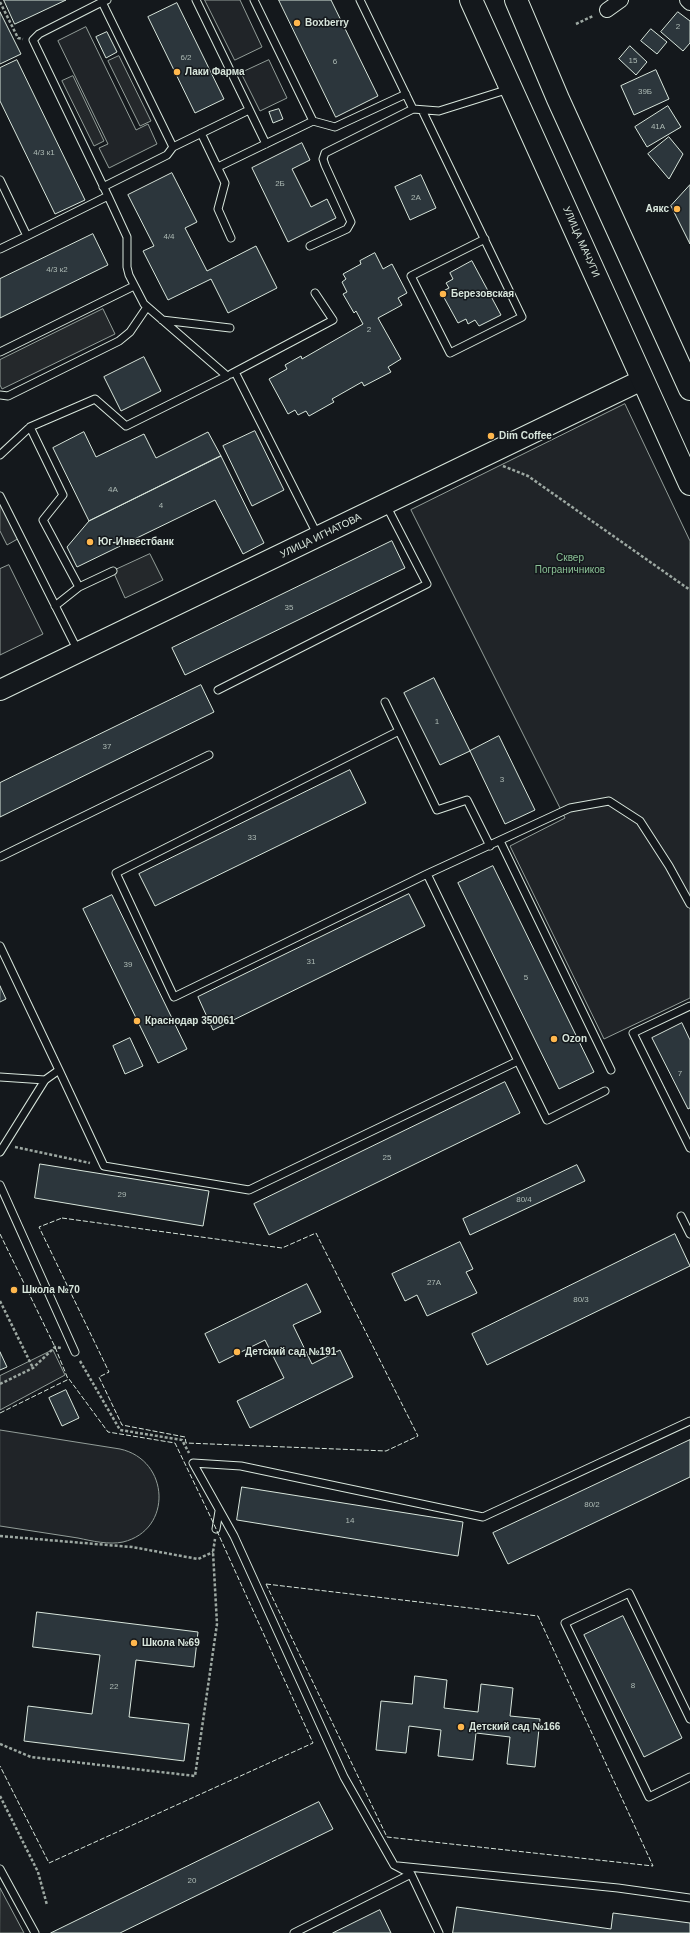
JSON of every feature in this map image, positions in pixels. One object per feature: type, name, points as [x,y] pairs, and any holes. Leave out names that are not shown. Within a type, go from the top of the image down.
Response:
[{"type":"main road","name":"УЛИЦА МАЧУГИ","points":[[471,0],[690,484]]},
{"type":"main road","points":[[516,0],[558,99],[690,389]]},
{"type":"street","points":[[607,10],[621,0]]},
{"type":"street","points":[[687,0],[690,3]]},
{"type":"street","name":"УЛИЦА ИГНАТОВА","points":[[0,690],[642,380]]},
{"type":"lane","points":[[196,0],[266,144]]},
{"type":"lane","points":[[254,0],[313,121]]},
{"type":"lane","points":[[360,0],[413,109]]},
{"type":"lane","points":[[173,147],[105,1],[39,34],[33,40],[127,237],[127,267],[134,286],[147,307],[227,376]]},
{"type":"lane","points":[[310,246],[347,229],[352,222],[325,165],[323,159],[325,153],[413,109],[439,111],[511,88]]},
{"type":"lane","points":[[218,167],[313,121],[335,128],[406,94]]},
{"type":"lane","points":[[103,186],[167,155],[173,147],[249,110]]},
{"type":"lane","points":[[422,110],[485,240],[522,317],[450,353],[411,276],[485,240]]},
{"type":"lane","points":[[202,133],[225,183],[218,209],[231,238]]},
{"type":"lane","points":[[0,180],[27,236]]},
{"type":"lane","points":[[0,249],[108,196]]},
{"type":"lane","points":[[0,352],[134,286]]},
{"type":"lane","points":[[0,454],[30,427],[95,399],[126,426],[227,376],[333,320],[315,293]]},
{"type":"lane","points":[[0,395],[8,396],[119,341],[130,332],[147,307]]},
{"type":"lane","points":[[162,320],[230,328]]},
{"type":"lane","points":[[234,372],[319,537]]},
{"type":"lane","points":[[30,427],[63,495],[43,520],[79,586]]},
{"type":"lane","points":[[0,496],[79,652]]},
{"type":"lane","points":[[218,690],[426,584],[386,504]]},
{"type":"lane","points":[[55,606],[79,586],[113,572]]},
{"type":"lane","points":[[385,702],[437,810],[467,800],[490,846]]},
{"type":"lane","points":[[399,731],[116,873],[174,997],[427,874],[570,808],[609,802],[640,821],[669,866],[690,904]]},
{"type":"lane","points":[[0,856],[209,755]]},
{"type":"lane","points":[[500,841],[611,1070]]},
{"type":"lane","points":[[427,874],[547,1120],[605,1091]]},
{"type":"lane","points":[[0,946],[60,1070],[104,1166],[249,1190],[518,1061]]},
{"type":"lane","points":[[690,1006],[633,1033],[690,1148]]},
{"type":"lane","points":[[0,1152],[45,1080],[60,1070]]},
{"type":"lane","points":[[0,1077],[45,1080]]},
{"type":"lane","points":[[0,1185],[76,1352]]},
{"type":"lane","points":[[681,1216],[690,1234]]},
{"type":"lane","points":[[193,1463],[241,1466],[483,1517],[690,1420]]},
{"type":"lane","points":[[193,1463],[234,1536],[344,1776],[394,1865],[411,1874],[439,1933]]},
{"type":"lane","points":[[216,1529],[219,1511]]},
{"type":"lane","points":[[690,1719],[629,1593],[565,1623],[649,1797],[690,1777]]},
{"type":"lane","points":[[394,1865],[618,1888],[690,1898]]},
{"type":"lane","points":[[0,1869],[35,1933]]},
{"type":"lane","points":[[294,1933],[411,1874]]},
{"type":"path","points":[[0,2],[18,38],[33,40]]},
{"type":"path","points":[[576,24],[607,10]]},
{"type":"path","points":[[501,465],[528,476],[690,590]]},
{"type":"path","points":[[4,1145],[104,1166]]},
{"type":"path","points":[[0,1301],[33,1368]]},
{"type":"path","points":[[0,1384],[33,1368],[56,1346],[76,1352],[120,1430],[182,1440],[193,1463]]},
{"type":"path","points":[[0,1744],[31,1757],[195,1776],[217,1624],[213,1552],[216,1529]]},
{"type":"path","points":[[0,1536],[132,1547],[198,1559],[213,1552]]},
{"type":"path","points":[[0,1796],[38,1872],[46,1905]]},
{"type":"green space","points":[[205,0],[240,0],[262,47],[235,60]]},
{"type":"green space","points":[[86,27],[136,130],[148,124],[157,144],[109,168],[99,148],[108,144],[58,41]]},
{"type":"green space","points":[[269,60],[287,98],[260,111],[241,73]]},
{"type":"green space","name":"Сквер Пограничников","points":[[625,404],[690,541],[690,998],[604,1039],[510,846],[565,818],[411,510]]},
{"type":"green space","points":[[9,565],[43,634],[0,655],[0,569]]},
{"type":"green space","points":[[53,1350],[65,1375],[0,1410],[0,1376]]},
{"type":"green space","points":[[0,1430],[120,1449],[137,1456],[149,1466],[156,1480],[159,1495],[157,1510],[151,1524],[139,1535],[123,1542],[112,1543],[0,1526]]},
{"type":"shaded area","points":[[119,56],[151,121],[140,126],[108,61]]},
{"type":"shaded area","points":[[73,76],[104,141],[94,146],[62,81]]},
{"type":"shaded area","points":[[103,309],[115,334],[2,389],[0,385],[0,360]]},
{"type":"shaded area","points":[[0,496],[21,537],[7,545],[0,531]]},
{"type":"shaded area","points":[[150,554],[163,580],[125,598],[113,571]]},
{"type":"shaded area","points":[[0,1888],[24,1933],[0,1933]]},
{"type":"building","points":[[4,0],[66,0],[15,24]]},
{"type":"building","points":[[279,0],[331,0],[378,96],[336,117]]},
{"type":"building","points":[[177,3],[224,99],[195,113],[148,17]]},
{"type":"building","points":[[0,12],[21,54],[0,64]]},
{"type":"building","points":[[678,12],[690,21],[690,43],[683,51],[661,32]]},
{"type":"building","points":[[651,29],[667,42],[657,54],[641,41]]},
{"type":"building","points":[[107,32],[117,52],[106,58],[96,37]]},
{"type":"building","points":[[630,46],[647,62],[636,75],[619,59]]},
{"type":"building","points":[[17,60],[85,200],[55,214],[0,101],[0,68]]},
{"type":"building","points":[[656,70],[669,99],[634,115],[621,86]]},
{"type":"building","points":[[668,106],[681,127],[647,147],[635,127]]},
{"type":"building","points":[[279,109],[283,119],[273,123],[269,112]]},
{"type":"building","points":[[669,137],[683,154],[669,179],[648,154]]},
{"type":"building","points":[[302,143],[310,160],[292,169],[311,207],[327,199],[336,218],[288,242],[252,168]]},
{"type":"building","points":[[172,173],[197,222],[185,228],[207,271],[256,246],[277,288],[228,313],[211,279],[168,300],[143,251],[154,246],[128,195]]},
{"type":"building","points":[[421,175],[436,208],[410,220],[395,187]]},
{"type":"building","points":[[690,185],[690,244],[671,206]]},
{"type":"building","points":[[93,234],[108,265],[0,318],[0,279]]},
{"type":"building","points":[[375,253],[383,269],[392,264],[407,293],[398,298],[402,305],[378,318],[401,359],[388,367],[391,372],[364,386],[362,382],[332,399],[334,402],[309,416],[306,411],[298,415],[295,410],[288,414],[269,379],[287,369],[285,365],[301,356],[302,359],[363,324],[356,311],[354,313],[343,294],[347,292],[342,282],[346,279],[343,274],[361,264],[360,261]]},
{"type":"building","points":[[472,261],[501,315],[479,326],[475,320],[468,324],[466,319],[458,323],[441,292],[449,288],[446,283],[453,279],[450,273]]},
{"type":"building","points":[[144,357],[161,391],[121,411],[104,377]]},
{"type":"building","points":[[255,431],[284,490],[252,506],[223,446]]},
{"type":"building","points":[[84,432],[96,457],[144,434],[156,458],[208,432],[221,456],[89,521],[53,448]]},
{"type":"building","points":[[221,456],[264,543],[243,554],[215,500],[77,567],[67,547],[89,521]]},
{"type":"building","points":[[392,541],[405,568],[185,675],[172,648]]},
{"type":"building","points":[[434,678],[470,751],[440,765],[404,693]]},
{"type":"building","points":[[201,685],[214,712],[0,817],[0,783]]},
{"type":"building","points":[[499,736],[535,810],[505,824],[470,751]]},
{"type":"building","points":[[350,770],[366,803],[155,906],[139,874]]},
{"type":"building","points":[[493,866],[594,1072],[559,1089],[458,883]]},
{"type":"building","points":[[409,894],[425,926],[213,1030],[198,997]]},
{"type":"building","points":[[112,895],[187,1049],[158,1063],[83,909]]},
{"type":"building","points":[[0,986],[6,999],[0,1002]]},
{"type":"building","points":[[682,1023],[690,1040],[690,1108],[688,1109],[652,1038]]},
{"type":"building","points":[[130,1038],[143,1066],[125,1074],[113,1046]]},
{"type":"building","points":[[505,1082],[520,1113],[269,1235],[254,1204]]},
{"type":"building","points":[[40,1164],[209,1191],[203,1226],[35,1198]]},
{"type":"building","points":[[577,1165],[585,1181],[470,1235],[463,1219]]},
{"type":"building","points":[[675,1234],[690,1266],[487,1365],[472,1334]]},
{"type":"building","points":[[460,1242],[473,1269],[466,1272],[477,1293],[427,1316],[417,1295],[405,1301],[392,1274]]},
{"type":"building","points":[[307,1284],[321,1312],[293,1325],[312,1364],[340,1350],[353,1377],[250,1428],[237,1401],[284,1378],[265,1340],[219,1363],[205,1334]]},
{"type":"building","points":[[0,1352],[7,1367],[0,1370]]},
{"type":"building","points":[[66,1390],[79,1418],[62,1426],[49,1398]]},
{"type":"building","points":[[690,1440],[690,1477],[508,1564],[493,1533]]},
{"type":"building","points":[[242,1487],[463,1522],[458,1556],[237,1520]]},
{"type":"building","points":[[37,1612],[198,1632],[194,1667],[136,1660],[129,1717],[189,1724],[184,1761],[24,1741],[28,1706],[92,1714],[100,1655],[33,1647]]},
{"type":"building","points":[[623,1616],[682,1738],[644,1757],[584,1635]]},
{"type":"building","points":[[415,1676],[447,1680],[444,1708],[478,1712],[481,1684],[513,1688],[510,1716],[540,1719],[535,1767],[507,1764],[510,1737],[476,1733],[473,1760],[438,1756],[441,1730],[409,1726],[406,1753],[376,1750],[381,1701],[412,1704]]},
{"type":"building","points":[[319,1802],[333,1829],[120,1933],[51,1933]]},
{"type":"building","points":[[457,1907],[611,1929],[613,1913],[690,1923],[690,1933],[453,1933]]},
{"type":"building","points":[[380,1910],[391,1933],[333,1933]]},
{"type":"fence","points":[[62,1218],[282,1248],[316,1233],[418,1436],[386,1451],[186,1443],[185,1437],[122,1425],[99,1377],[109,1372],[39,1227],[62,1218]]},
{"type":"fence","points":[[0,1234],[55,1347],[68,1379]]},
{"type":"fence","points":[[0,1413],[69,1379],[108,1432],[175,1443],[212,1520],[313,1743],[49,1863],[0,1766]]},
{"type":"fence","points":[[266,1584],[538,1616],[653,1866],[387,1837],[266,1584]]},
{"type":"place","name":"Boxberry","points":[[297,23]]},
{"type":"place","name":"Лаки Фарма","points":[[177,72]]},
{"type":"place","name":"Аякс","points":[[677,209]]},
{"type":"place","name":"Березовская","points":[[443,294]]},
{"type":"place","name":"Dim Coffee","points":[[491,436]]},
{"type":"place","name":"Юг-Инвестбанк","points":[[90,542]]},
{"type":"place","name":"Краснодар 350061","points":[[137,1021]]},
{"type":"place","name":"Ozon","points":[[554,1039]]},
{"type":"place","name":"Школа №70","points":[[14,1290]]},
{"type":"place","name":"Детский сад №191","points":[[237,1352]]},
{"type":"place","name":"Школа №69","points":[[134,1643]]},
{"type":"place","name":"Детский сад №166","points":[[461,1727]]}]
